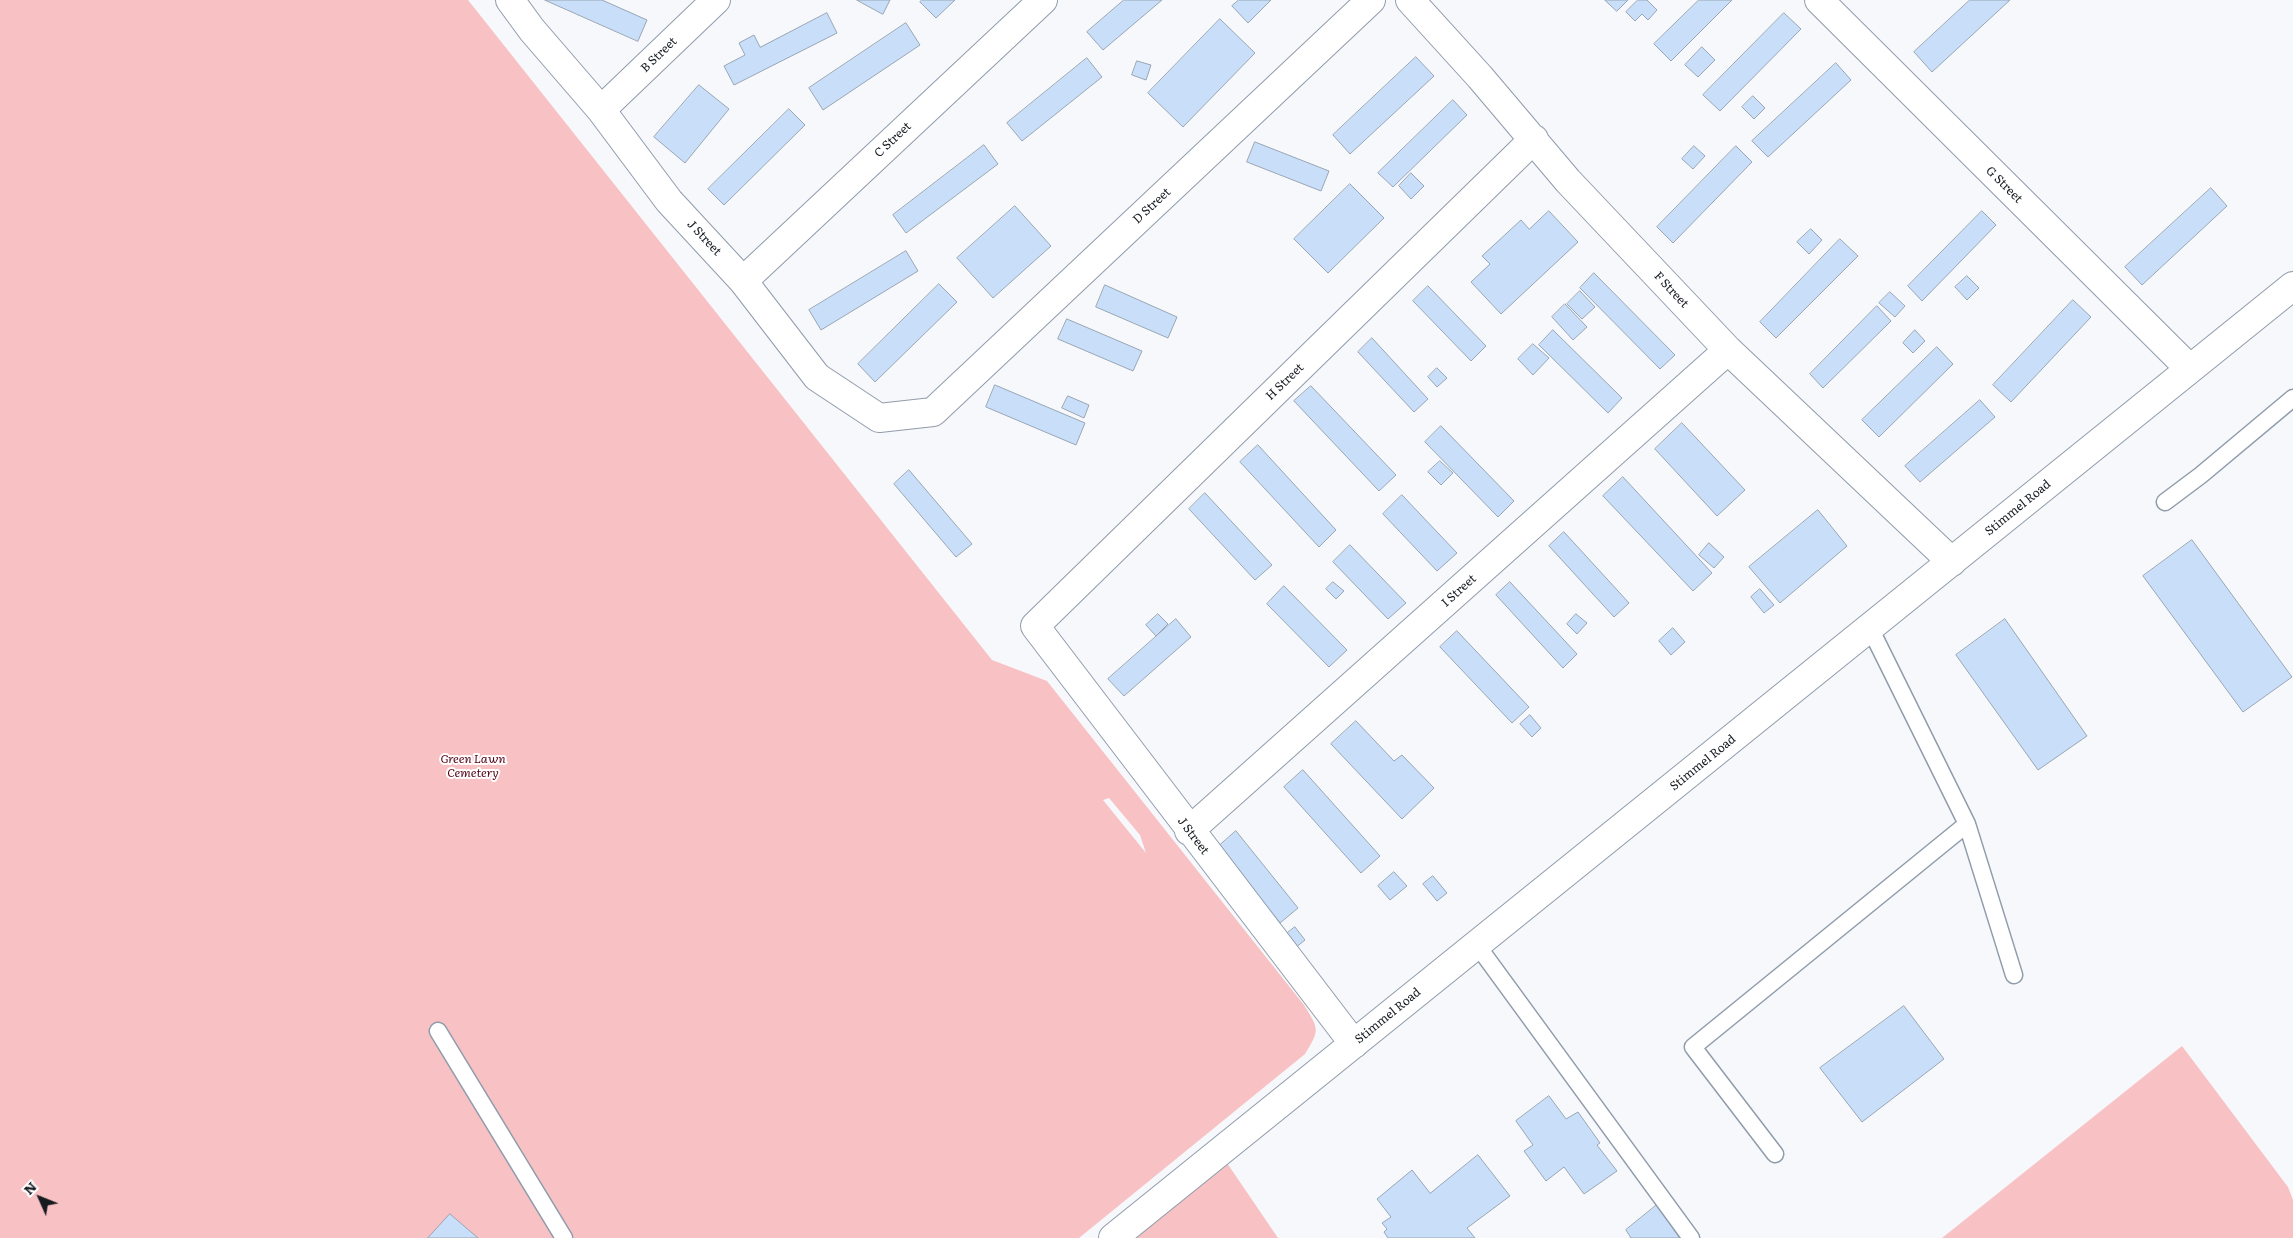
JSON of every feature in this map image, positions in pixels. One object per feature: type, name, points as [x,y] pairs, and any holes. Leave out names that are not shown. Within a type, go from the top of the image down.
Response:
[{"type":"street","name":"J Street","points":[[510,0],[532,30],[601,110],[669,201],[743,281],[817,377],[879,418],[933,412]]},
{"type":"street","name":"B Street","points":[[601,110],[716,0]]},
{"type":"street","name":"C Street","points":[[743,281],[1043,0]]},
{"type":"street","name":"D Street","points":[[933,412],[1371,0]]},
{"type":"street","name":"F Street","points":[[1410,0],[1568,181],[1728,350],[1952,562]]},
{"type":"street","name":"G Street","points":[[1819,0],[2190,369]]},
{"type":"street","name":"H Street","points":[[1035,626],[1534,140]]},
{"type":"street","name":"Stimmel Road","points":[[1113,1238],[2293,286]]},
{"type":"street","name":"I Street","points":[[1189,831],[1728,350]]},
{"type":"street","name":"J Street","points":[[1035,626],[1189,831],[1354,1044]]},
{"type":"lane","points":[[2165,502],[2201,475],[2293,398]]},
{"type":"lane","points":[[1870,628],[1968,824],[2014,975]]},
{"type":"lane","points":[[1775,1154],[1693,1047],[1968,824]]},
{"type":"lane","points":[[1477,945],[1691,1238]]},
{"type":"lane","points":[[438,1031],[564,1238]]},
{"type":"green space","name":"Green Lawn Cemetery","points":[[0,0],[468,0],[992,660],[1047,681],[1304,1005],[1313,1019],[1316,1030],[1305,1054],[1079,1238],[0,1238]],"holes":[[[1109,798],[1140,835],[1146,853],[1103,800]]]},
{"type":"green space","points":[[2182,1046],[2288,1187],[2293,1200],[2293,1238],[1942,1238]]},
{"type":"green space","points":[[1227,1163],[1278,1238],[1136,1238]]},
{"type":"building","points":[[545,0],[602,0],[647,20],[638,41]]},
{"type":"building","points":[[857,0],[890,0],[883,14]]},
{"type":"building","points":[[922,0],[955,0],[936,18],[920,2]]},
{"type":"building","points":[[1124,0],[1162,0],[1103,50],[1087,32]]},
{"type":"building","points":[[1239,0],[1271,0],[1248,23],[1232,6]]},
{"type":"building","points":[[1605,0],[1628,0],[1617,11]]},
{"type":"building","points":[[1638,0],[1647,0],[1657,10],[1648,20],[1642,14],[1635,21],[1626,12]]},
{"type":"building","points":[[1699,0],[1732,0],[1671,61],[1654,44]]},
{"type":"building","points":[[1970,0],[2010,0],[1932,72],[1914,52]]},
{"type":"building","points":[[827,13],[837,33],[734,85],[724,66],[745,55],[739,43],[754,35],[760,47]]},
{"type":"building","points":[[1784,13],[1801,29],[1720,111],[1703,95]]},
{"type":"building","points":[[1220,19],[1255,53],[1183,127],[1148,93]]},
{"type":"building","points":[[906,23],[920,45],[823,110],[809,88]]},
{"type":"building","points":[[1702,47],[1715,60],[1698,77],[1685,65]]},
{"type":"building","points":[[1416,57],[1434,76],[1350,154],[1333,135]]},
{"type":"building","points":[[1087,58],[1102,77],[1022,141],[1007,123]]},
{"type":"building","points":[[1137,61],[1151,65],[1146,80],[1132,75]]},
{"type":"building","points":[[1836,63],[1851,80],[1768,157],[1752,141]]},
{"type":"building","points":[[699,85],[729,109],[685,163],[654,137]]},
{"type":"building","points":[[1753,96],[1765,108],[1754,119],[1742,107]]},
{"type":"building","points":[[1453,100],[1467,115],[1393,187],[1378,173]]},
{"type":"building","points":[[789,109],[805,125],[724,205],[708,189]]},
{"type":"building","points":[[1255,142],[1329,171],[1321,191],[1247,162]]},
{"type":"building","points":[[984,145],[998,164],[906,233],[893,215]]},
{"type":"building","points":[[1694,146],[1705,156],[1693,169],[1682,159]]},
{"type":"building","points":[[1736,146],[1752,162],[1673,243],[1657,227]]},
{"type":"building","points":[[1411,173],[1424,186],[1411,199],[1399,186]]},
{"type":"building","points":[[1350,184],[1384,218],[1328,273],[1294,239]]},
{"type":"building","points":[[2211,188],[2227,206],[2142,285],[2125,267]]},
{"type":"building","points":[[1015,206],[1051,246],[993,298],[957,258]]},
{"type":"building","points":[[1549,211],[1578,242],[1501,314],[1471,282],[1490,264],[1482,256],[1521,220],[1529,229]]},
{"type":"building","points":[[1982,211],[1996,225],[1922,301],[1908,286]]},
{"type":"building","points":[[1811,229],[1822,240],[1809,254],[1797,242]]},
{"type":"building","points":[[1840,239],[1858,256],[1776,338],[1760,322]]},
{"type":"building","points":[[906,251],[918,271],[821,330],[809,310]]},
{"type":"building","points":[[1594,273],[1675,355],[1660,369],[1580,288]]},
{"type":"building","points":[[1967,276],[1979,288],[1967,300],[1955,287]]},
{"type":"building","points":[[939,284],[957,302],[875,382],[858,364]]},
{"type":"building","points":[[1105,285],[1177,317],[1168,338],[1096,307]]},
{"type":"building","points":[[1428,286],[1486,346],[1471,361],[1413,301]]},
{"type":"building","points":[[1580,291],[1595,307],[1582,319],[1567,304]]},
{"type":"building","points":[[1890,292],[1905,306],[1895,317],[1879,303]]},
{"type":"building","points":[[2073,300],[2091,317],[2011,402],[1993,385]]},
{"type":"building","points":[[1565,304],[1587,327],[1573,340],[1552,317]]},
{"type":"building","points":[[1877,306],[1891,321],[1823,388],[1810,374]]},
{"type":"building","points":[[1067,319],[1142,351],[1133,371],[1058,339]]},
{"type":"building","points":[[1553,330],[1622,398],[1608,413],[1539,345]]},
{"type":"building","points":[[1915,330],[1925,341],[1913,353],[1903,343]]},
{"type":"building","points":[[1372,338],[1428,399],[1414,412],[1358,352]]},
{"type":"building","points":[[1533,344],[1549,358],[1533,375],[1518,359]]},
{"type":"building","points":[[1937,347],[1953,364],[1879,437],[1862,420]]},
{"type":"building","points":[[1437,368],[1447,378],[1437,387],[1428,377]]},
{"type":"building","points":[[995,385],[1085,423],[1076,445],[986,407]]},
{"type":"building","points":[[1311,386],[1396,475],[1379,491],[1294,401]]},
{"type":"building","points":[[1068,396],[1089,405],[1084,418],[1062,408]]},
{"type":"building","points":[[1980,400],[1995,417],[1920,482],[1905,466]]},
{"type":"building","points":[[1682,423],[1745,490],[1717,516],[1655,449]]},
{"type":"building","points":[[1441,426],[1514,501],[1498,517],[1425,442]]},
{"type":"building","points":[[1258,445],[1336,530],[1319,547],[1240,462]]},
{"type":"building","points":[[1440,461],[1453,473],[1441,485],[1428,472]]},
{"type":"building","points":[[909,470],[972,544],[956,557],[894,484]]},
{"type":"building","points":[[1623,477],[1712,573],[1693,591],[1603,496]]},
{"type":"building","points":[[1205,493],[1272,565],[1255,580],[1189,509]]},
{"type":"building","points":[[1402,495],[1457,553],[1437,571],[1383,514]]},
{"type":"building","points":[[1818,510],[1847,546],[1780,603],[1749,567]]},
{"type":"building","points":[[1564,532],[1629,603],[1614,617],[1549,546]]},
{"type":"building","points":[[2192,540],[2292,677],[2243,712],[2143,576]]},
{"type":"building","points":[[1709,543],[1724,557],[1714,568],[1699,555]]},
{"type":"building","points":[[1350,545],[1406,603],[1388,619],[1333,562]]},
{"type":"building","points":[[1333,582],[1344,591],[1336,599],[1326,589]]},
{"type":"building","points":[[1510,582],[1577,654],[1563,668],[1496,595]]},
{"type":"building","points":[[1284,586],[1347,650],[1329,667],[1267,604]]},
{"type":"building","points":[[1760,589],[1774,605],[1764,613],[1751,597]]},
{"type":"building","points":[[1158,614],[1168,624],[1156,636],[1146,625]]},
{"type":"building","points":[[1576,614],[1587,623],[1577,634],[1567,624]]},
{"type":"building","points":[[1176,619],[1191,637],[1124,696],[1108,679]]},
{"type":"building","points":[[2005,619],[2087,736],[2038,770],[1956,655]]},
{"type":"building","points":[[1673,628],[1685,642],[1671,655],[1659,641]]},
{"type":"building","points":[[1457,631],[1529,707],[1512,723],[1440,647]]},
{"type":"building","points":[[1530,715],[1541,728],[1532,737],[1520,724]]},
{"type":"building","points":[[1356,721],[1394,761],[1402,755],[1434,788],[1402,819],[1331,744]]},
{"type":"building","points":[[1303,770],[1380,856],[1361,873],[1284,787]]},
{"type":"building","points":[[1236,831],[1298,908],[1280,923],[1219,846]]},
{"type":"building","points":[[1394,872],[1407,886],[1390,900],[1378,886]]},
{"type":"building","points":[[1433,876],[1447,893],[1437,901],[1423,884]]},
{"type":"building","points":[[1295,927],[1305,940],[1295,948],[1285,935]]},
{"type":"building","points":[[1904,1006],[1944,1059],[1862,1122],[1820,1068]]},
{"type":"building","points":[[1549,1096],[1566,1119],[1578,1112],[1600,1143],[1597,1145],[1617,1171],[1584,1194],[1564,1167],[1546,1181],[1524,1151],[1533,1145],[1516,1121]]},
{"type":"building","points":[[1478,1155],[1510,1196],[1467,1228],[1475,1238],[1388,1238],[1384,1232],[1387,1229],[1382,1223],[1391,1217],[1377,1199],[1412,1170],[1430,1193]]},
{"type":"building","points":[[1658,1204],[1676,1228],[1674,1230],[1680,1238],[1631,1238],[1626,1230]]},
{"type":"building","points":[[450,1214],[478,1238],[428,1238]]}]
